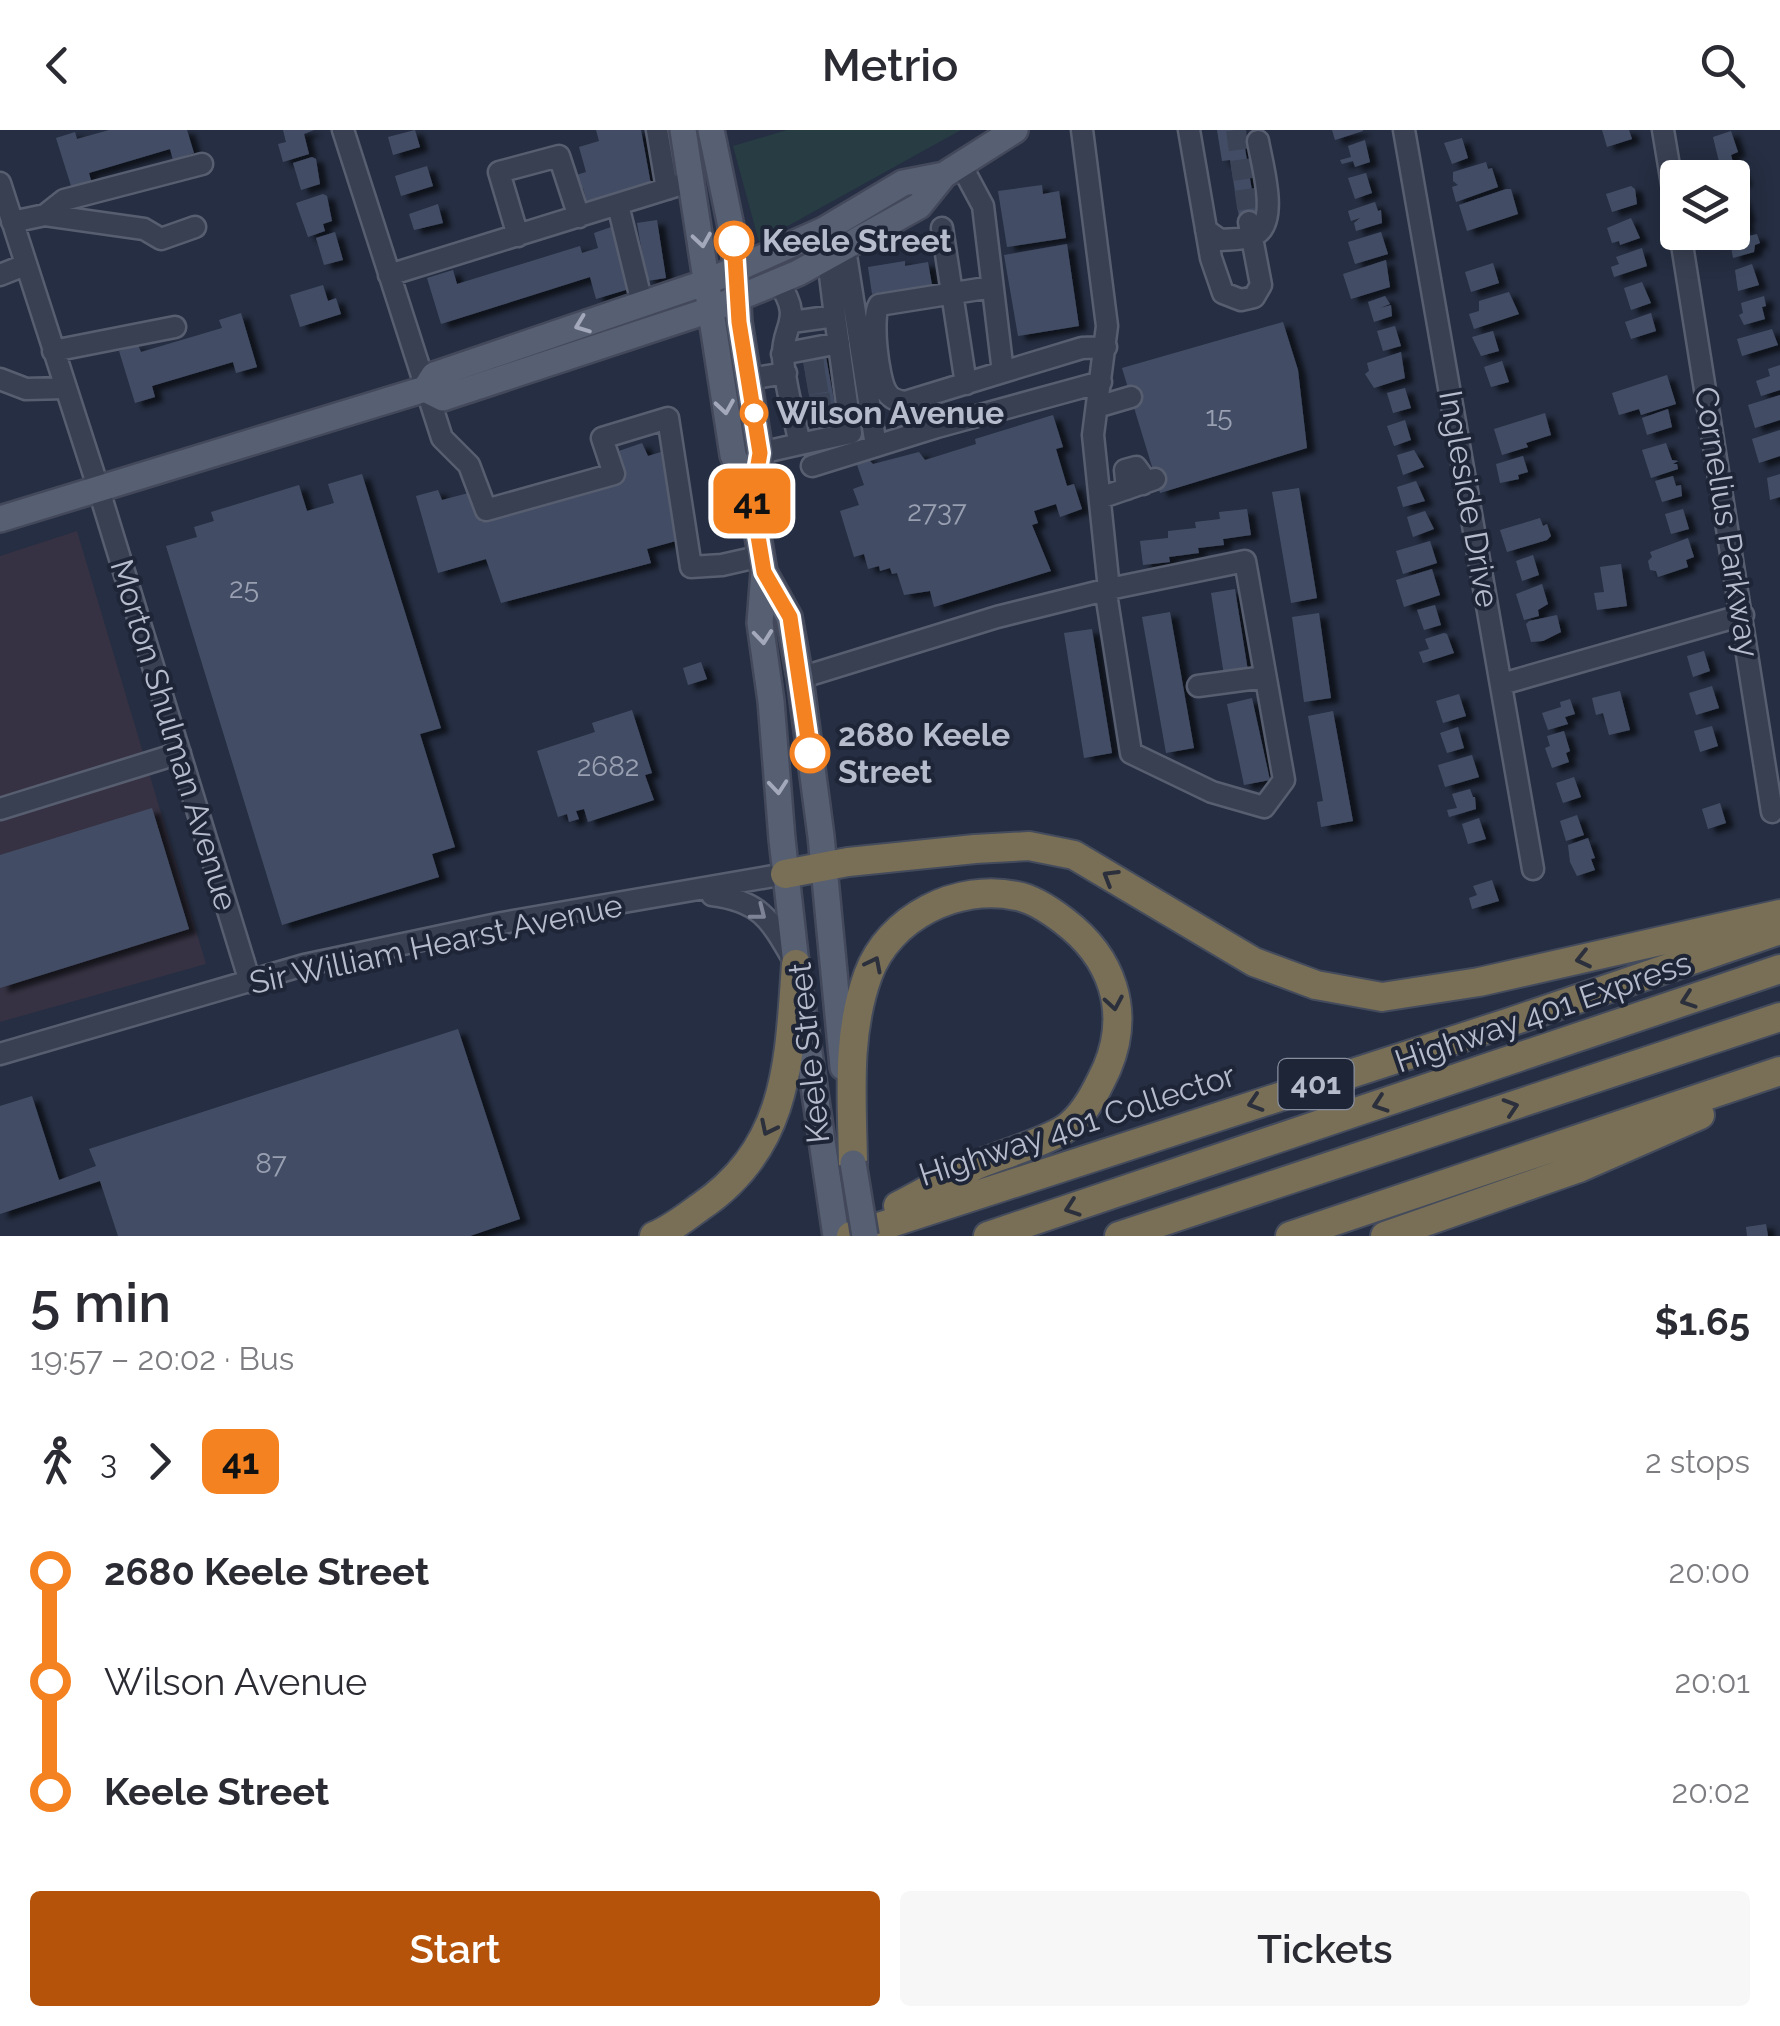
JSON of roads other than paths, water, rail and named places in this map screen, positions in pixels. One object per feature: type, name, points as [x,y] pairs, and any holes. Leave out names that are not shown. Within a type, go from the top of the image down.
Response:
[{"type":"highway","points":[[786,874],[993,848],[1029,846],[1074,855],[1254,962],[1316,985],[1382,996],[1479,982],[1780,914]]},
{"type":"highway","points":[[838,1236],[974,1166],[1070,1126],[1098,1089],[1116,1046],[1117,1006],[1102,957],[1086,937],[1053,912],[1020,896],[993,893],[955,898],[918,913],[888,938],[869,970],[852,1039],[852,1163]]},
{"type":"highway","name":"Highway 401 Collector","points":[[852,1236],[1780,930]]},
{"type":"highway","points":[[654,1236],[724,1191],[757,1151],[786,1082],[796,964]]},
{"type":"highway","name":"Highway 401 Express","points":[[988,1236],[1780,968]]},
{"type":"highway","name":"401","points":[[1119,1236],[1780,1017]]},
{"type":"highway","points":[[1290,1236],[1780,1071]]},
{"type":"highway","points":[[1384,1236],[1579,1168],[1780,1080]]},
{"type":"main road","name":"Keele Street","points":[[683,130],[680,185],[707,282],[733,454],[752,500],[763,564],[760,623],[796,964],[838,1236]]},
{"type":"main road","name":"Keele Street","points":[[711,130],[734,241],[738,300],[760,453],[752,500]]},
{"type":"main road","points":[[425,389],[442,398],[738,300],[837,254],[919,206],[953,170],[1015,130]]},
{"type":"main road","points":[[0,519],[425,389],[434,375],[707,282],[824,230],[903,183],[953,170]]},
{"type":"main road","name":"Keele Street","points":[[763,564],[790,617],[800,678],[824,868],[852,1163],[865,1236]]},
{"type":"street","points":[[343,130],[442,438],[468,465],[486,510],[614,474],[602,438],[668,418],[690,566],[763,564]]},
{"type":"street","points":[[389,275],[680,185],[657,130]]},
{"type":"street","points":[[800,678],[1110,588],[1245,561],[1284,780],[1264,807],[1212,792],[1141,758],[1131,752],[1128,743],[1107,600],[1110,588],[1093,435],[1107,326],[1082,130]]},
{"type":"street","points":[[1189,130],[1206,230],[1223,293],[1241,300],[1254,297],[1261,284],[1250,229]]},
{"type":"street","name":"Ingleside Drive","points":[[1404,130],[1533,869]]},
{"type":"street","points":[[1662,130],[1667,160]]},
{"type":"street","points":[[1206,230],[1220,240],[1250,229],[1263,229],[1269,214],[1258,141]]},
{"type":"street","points":[[518,236],[499,172],[558,156],[580,217]]},
{"type":"street","points":[[45,215],[64,200],[202,164]]},
{"type":"street","points":[[953,170],[984,206],[1002,372]]},
{"type":"street","name":"Morton Shulman Avenue","points":[[0,183],[250,982]]},
{"type":"street","points":[[618,205],[642,303]]},
{"type":"street","points":[[12,222],[45,215],[144,230],[161,240],[195,227]]},
{"type":"street","points":[[942,228],[966,384]]},
{"type":"street","name":"Cornelius Parkway","points":[[1683,250],[1772,812]]},
{"type":"street","points":[[760,453],[852,433],[838,383],[837,254]]},
{"type":"street","points":[[837,254],[876,446]]},
{"type":"street","points":[[0,275],[25,265]]},
{"type":"street","points":[[778,282],[788,296],[792,322],[800,444]]},
{"type":"street","points":[[992,288],[879,305],[874,318],[886,394],[905,402],[1082,348],[1106,347]]},
{"type":"street","points":[[792,322],[835,316]]},
{"type":"street","points":[[54,351],[174,327]]},
{"type":"street","points":[[0,379],[26,388],[66,388]]},
{"type":"street","points":[[749,379],[797,389],[838,383]]},
{"type":"street","points":[[812,466],[1101,382]]},
{"type":"street","points":[[1098,406],[1131,397]]},
{"type":"street","points":[[1100,498],[1142,484]]},
{"type":"street","points":[[1502,684],[1743,615]]},
{"type":"street","points":[[1198,686],[1266,677]]},
{"type":"street","points":[[0,809],[180,753]]},
{"type":"street","name":"Sir William Hearst Avenue","points":[[0,1054],[304,965],[502,923],[786,874]]},
{"type":"street","name":"Sir William Hearst Avenue","points":[[700,891],[738,898],[766,917],[796,964]]},
{"type":"tunnel","points":[[1236,130],[1249,222]]},
{"type":"tunnel","points":[[804,365],[827,362]]},
{"type":"tunnel","points":[[807,385],[830,381]]},
{"type":"tunnel","points":[[811,405],[834,402]]},
{"type":"place","name":"Keele Street","points":[[734,241]]},
{"type":"place","name":"Wilson Avenue","points":[[754,413]]},
{"type":"place","name":"2680 Keele Street","points":[[810,753]]}]
